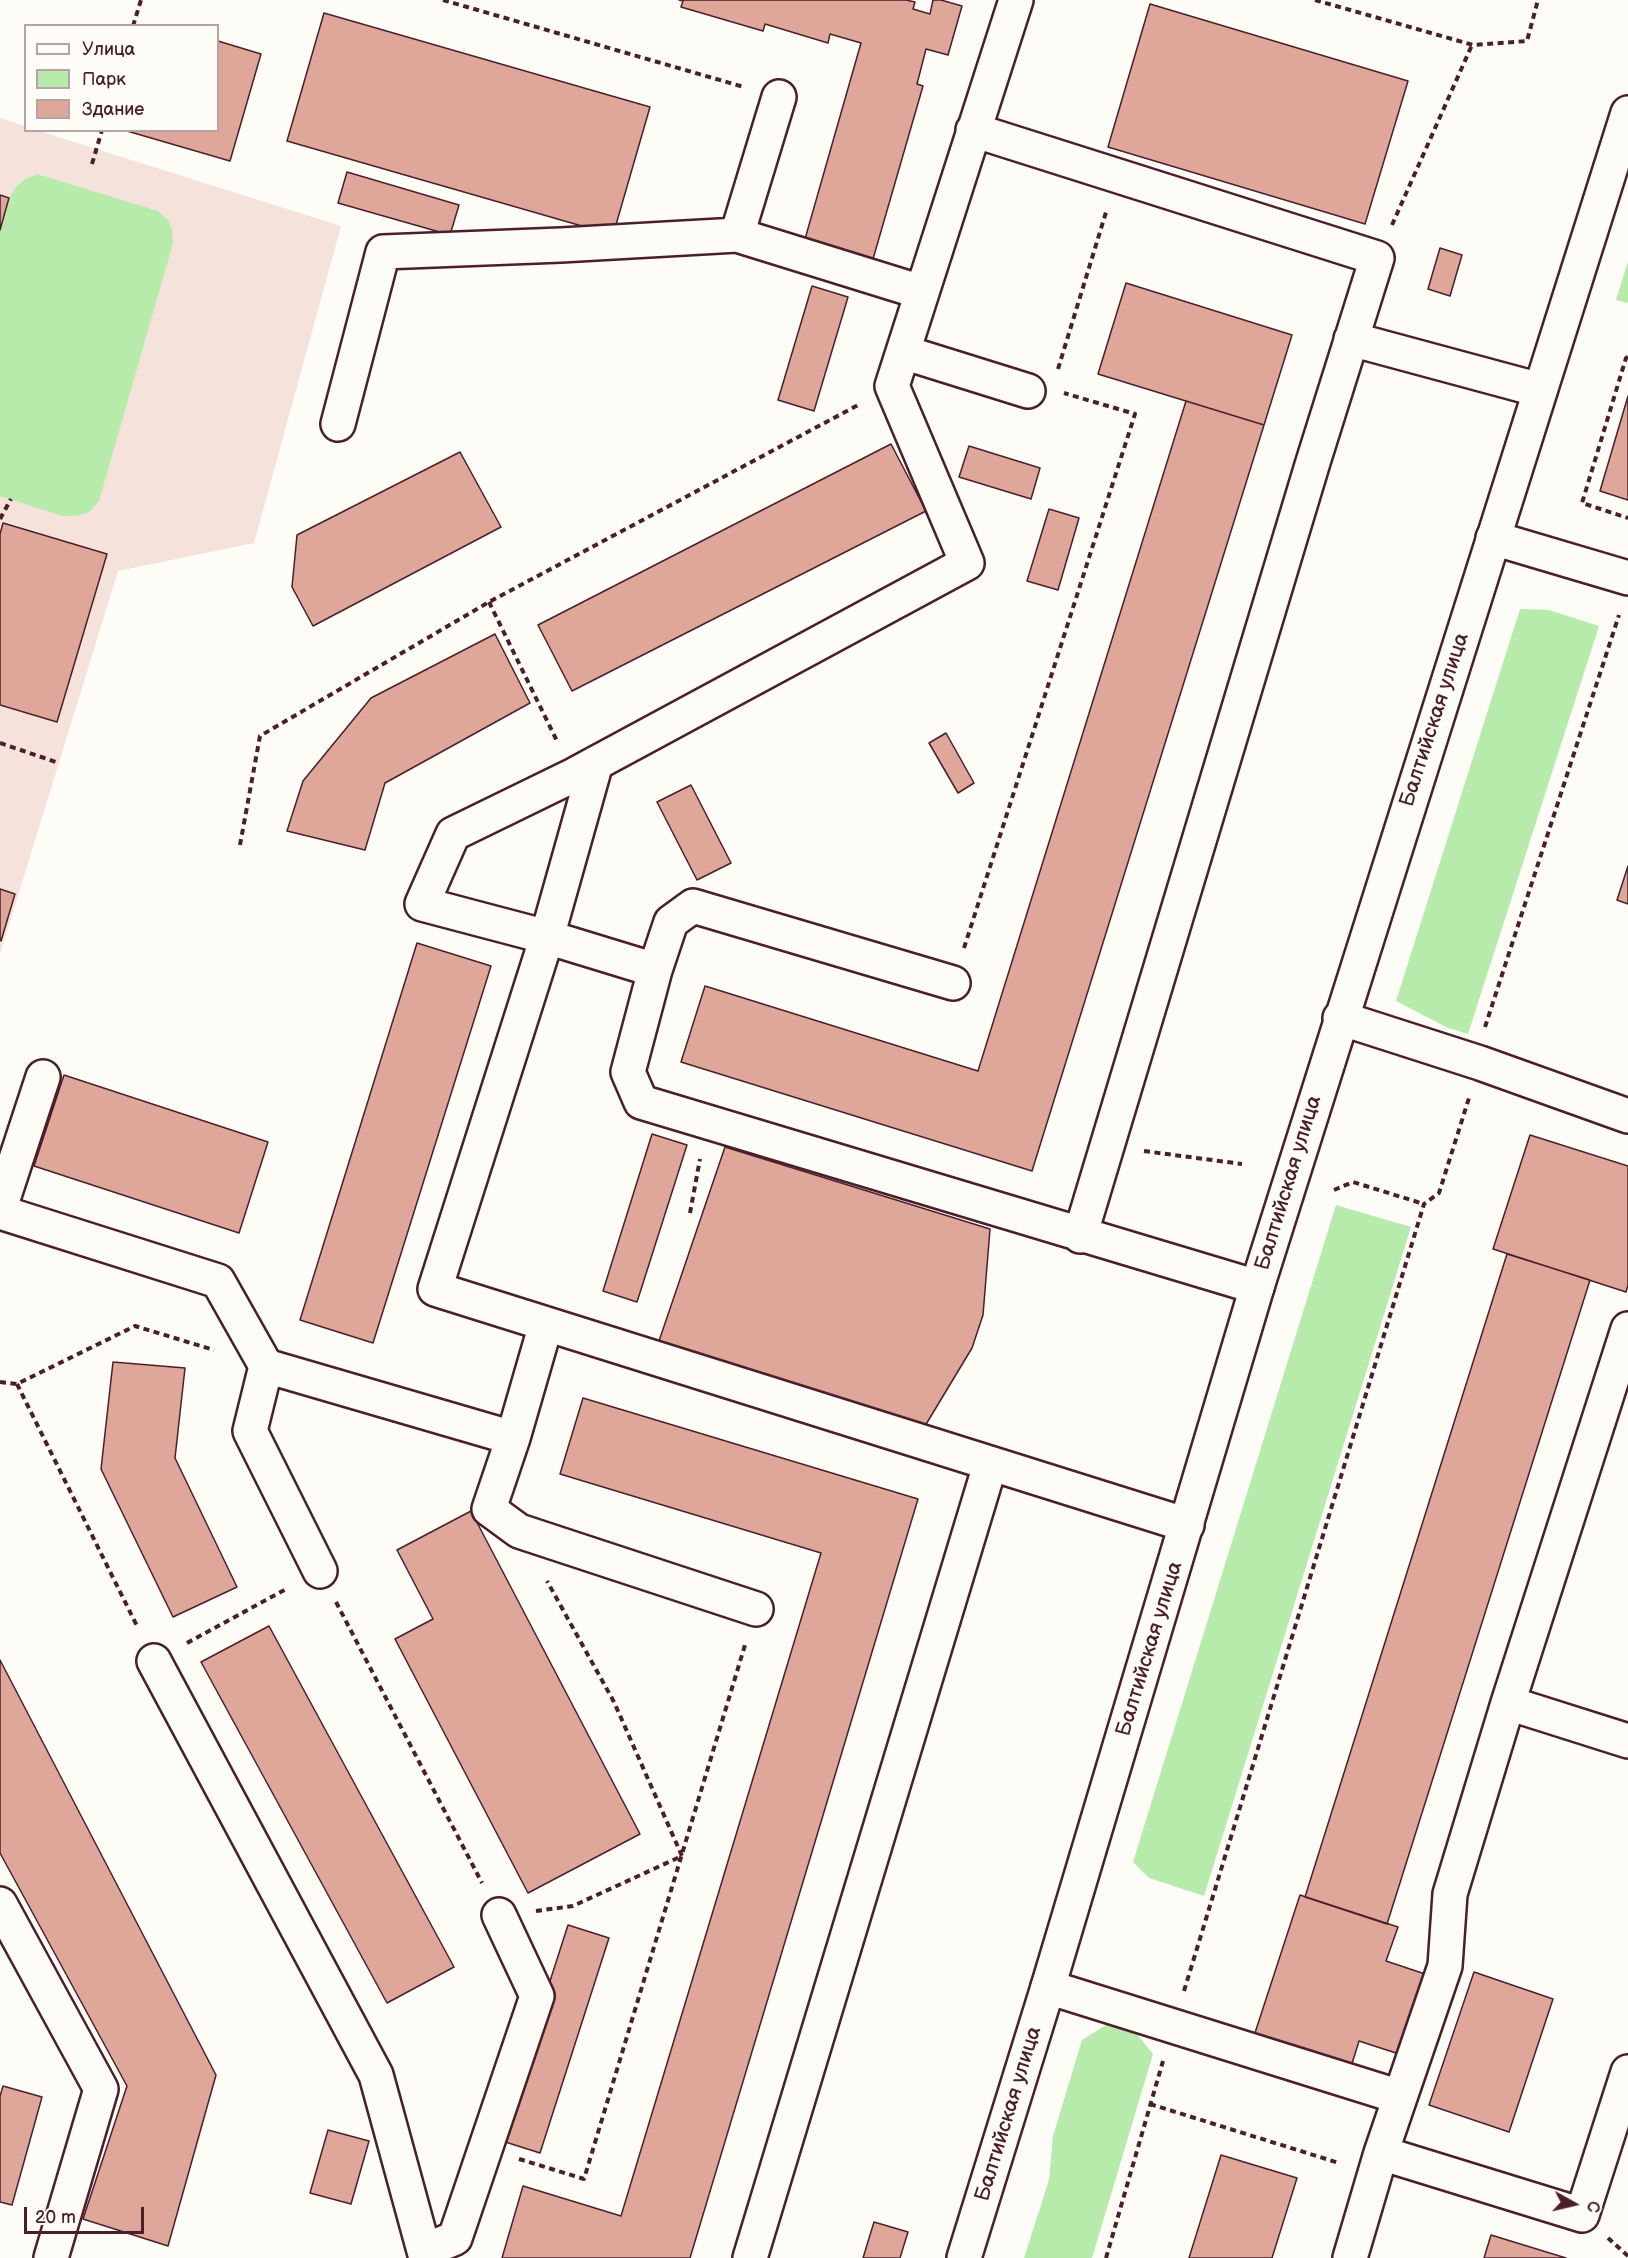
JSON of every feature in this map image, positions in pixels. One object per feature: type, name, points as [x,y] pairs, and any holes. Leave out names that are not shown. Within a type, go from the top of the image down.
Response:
[{"type":"main road","points":[[655,970],[547,937],[422,904],[453,834],[585,769],[967,563],[892,386],[1016,0]]},
{"type":"main road","points":[[737,235],[779,98]]},
{"type":"main road","name":"Балтийская улица","points":[[964,2258],[1048,1987],[1257,1287],[1628,113]]},
{"type":"main road","points":[[973,130],[1377,258],[1080,1236]]},
{"type":"main road","points":[[338,424],[383,252],[737,235],[921,292]]},
{"type":"main road","points":[[1351,339],[1540,390]]},
{"type":"main road","points":[[903,352],[1041,385]]},
{"type":"main road","points":[[1493,538],[1624,593]]},
{"type":"main road","points":[[585,769],[547,937],[435,1289],[1187,1525]]},
{"type":"main road","points":[[953,983],[693,906],[671,922],[655,970],[628,1072],[641,1102],[1080,1236],[1257,1287]]},
{"type":"main road","points":[[1341,1018],[1480,1063],[1628,1116]]},
{"type":"main road","points":[[43,1077],[0,1210],[218,1281],[266,1366],[250,1431],[320,1571]]},
{"type":"main road","points":[[546,1324],[513,1438],[489,1509],[519,1531],[756,1609]]},
{"type":"main road","points":[[1350,2258],[1400,2097],[1445,1966],[1450,1894],[1508,1703],[1628,1329]]},
{"type":"main road","points":[[266,1366],[513,1438]]},
{"type":"main road","points":[[750,2258],[990,1464]]},
{"type":"main road","points":[[154,1661],[376,2075],[426,2255],[455,2238],[537,1996],[499,1915]]},
{"type":"main road","points":[[1508,1703],[1628,1741]]},
{"type":"main road","points":[[0,1904],[101,2089],[51,2258]]},
{"type":"main road","points":[[1048,1987],[1400,2097]]},
{"type":"main road","points":[[1382,2153],[1582,2215],[1628,2072]]},
{"type":"path","points":[[134,24],[141,0]]},
{"type":"path","points":[[443,0],[779,98]]},
{"type":"path","points":[[1315,0],[1473,45],[1527,41],[1538,0]]},
{"type":"path","points":[[1377,258],[1473,45]]},
{"type":"path","points":[[92,164],[101,132]]},
{"type":"path","points":[[1041,385],[1118,175]]},
{"type":"path","points":[[1628,357],[1582,503],[1628,518]]},
{"type":"path","points":[[240,844],[260,736],[489,602],[892,386]]},
{"type":"path","points":[[953,983],[1135,414],[1062,393]]},
{"type":"path","points":[[0,519],[11,499]]},
{"type":"path","points":[[1106,2258],[1173,2026],[1424,1204],[1439,1193],[1480,1063],[1485,1028],[1624,593]]},
{"type":"path","points":[[489,602],[585,769]]},
{"type":"path","points":[[0,743],[59,763]]},
{"type":"path","points":[[690,1213],[707,1123]]},
{"type":"path","points":[[1107,1146],[1242,1164]]},
{"type":"path","points":[[1334,1190],[1353,1182],[1424,1204]]},
{"type":"path","points":[[0,1382],[17,1384],[135,1326],[266,1366]]},
{"type":"path","points":[[17,1384],[154,1661],[320,1571],[499,1915],[573,1906],[682,1856]]},
{"type":"path","points":[[519,1531],[614,1702],[682,1856]]},
{"type":"path","points":[[486,2149],[584,2179],[756,1609]]},
{"type":"path","points":[[1150,2104],[1340,2163],[1382,2153]]},
{"type":"shaded area","points":[[0,118],[24,126],[24,132],[42,132],[341,226],[254,543],[118,571],[0,954]]},
{"type":"green space","points":[[37,174],[158,211],[168,220],[172,230],[173,243],[99,501],[89,512],[77,516],[62,516],[0,496],[0,230],[9,198],[15,188],[25,179]]},
{"type":"green space","points":[[1628,261],[1628,303],[1616,300]]},
{"type":"green space","points":[[1520,609],[1549,610],[1599,626],[1468,1034],[1448,1028],[1396,1001]]},
{"type":"green space","points":[[1336,1205],[1411,1227],[1204,1896],[1149,1878],[1133,1862]]},
{"type":"green space","points":[[1106,2025],[1136,2033],[1153,2054],[1092,2258],[1024,2258],[1049,2180],[1053,2136],[1082,2040]]},
{"type":"building","points":[[679,0],[906,0],[915,2],[913,9],[930,14],[933,0],[962,6],[948,55],[926,49],[917,84],[923,86],[873,259],[805,239],[861,43],[830,34],[828,43],[765,24],[763,31],[681,7],[683,1]]},
{"type":"building","points":[[1150,4],[1408,81],[1365,224],[1108,147]]},
{"type":"building","points":[[324,13],[650,107],[613,235],[287,141]]},
{"type":"building","points":[[219,41],[261,54],[230,161],[130,132],[219,132]]},
{"type":"building","points":[[347,172],[459,205],[450,235],[338,203]]},
{"type":"building","points":[[0,195],[9,198],[0,230]]},
{"type":"building","points":[[1440,248],[1462,255],[1450,296],[1428,289]]},
{"type":"building","points":[[1126,283],[1292,335],[1264,425],[1098,374]]},
{"type":"building","points":[[812,286],[848,297],[814,411],[778,400]]},
{"type":"building","points":[[1628,396],[1628,500],[1600,491]]},
{"type":"building","points":[[1186,401],[1264,425],[1032,1171],[681,1062],[705,986],[978,1071]]},
{"type":"building","points":[[891,444],[926,511],[572,691],[538,625]]},
{"type":"building","points":[[969,446],[1040,468],[1031,499],[959,477]]},
{"type":"building","points":[[460,452],[501,527],[313,626],[292,587],[297,535]]},
{"type":"building","points":[[1049,509],[1079,518],[1058,590],[1027,581]]},
{"type":"building","points":[[3,523],[107,554],[57,722],[0,705],[0,534]]},
{"type":"building","points":[[495,634],[530,703],[385,783],[365,850],[287,831],[303,781],[371,698]]},
{"type":"building","points":[[946,733],[974,783],[958,793],[929,743]]},
{"type":"building","points":[[691,785],[731,863],[697,880],[657,802]]},
{"type":"building","points":[[1628,866],[1628,904],[1617,900]]},
{"type":"building","points":[[0,889],[15,894],[1,941],[0,940]]},
{"type":"building","points":[[417,943],[491,966],[373,1343],[300,1320]]},
{"type":"building","points":[[64,1075],[268,1142],[239,1233],[34,1166]]},
{"type":"building","points":[[652,1134],[687,1145],[637,1302],[603,1291]]},
{"type":"building","points":[[1530,1135],[1628,1166],[1628,1285],[1626,1292],[1493,1249]]},
{"type":"building","points":[[725,1147],[990,1229],[983,1315],[972,1348],[925,1426],[659,1341]]},
{"type":"building","points":[[1507,1254],[1590,1280],[1387,1924],[1305,1897]]},
{"type":"building","points":[[113,1362],[185,1368],[175,1458],[237,1587],[173,1617],[101,1469]]},
{"type":"building","points":[[583,1398],[918,1499],[690,2258],[502,2258],[523,2186],[621,2216],[821,1553],[560,1474]]},
{"type":"building","points":[[471,1511],[640,1834],[528,1893],[395,1639],[433,1619],[397,1550]]},
{"type":"building","points":[[269,1626],[454,1967],[387,2003],[201,1662]]},
{"type":"building","points":[[0,1660],[216,2075],[168,2246],[83,2219],[127,2086],[0,1853]]},
{"type":"building","points":[[1300,1895],[1398,1927],[1386,1961],[1425,1974],[1399,2054],[1359,2041],[1350,2070],[1253,2039]]},
{"type":"building","points":[[568,1925],[609,1938],[540,2153],[499,2140]]},
{"type":"building","points":[[1474,1972],[1553,1999],[1509,2132],[1429,2105]]},
{"type":"building","points":[[3,2086],[42,2097],[12,2205],[0,2202],[0,2096]]},
{"type":"building","points":[[328,2130],[369,2141],[351,2204],[310,2193]]},
{"type":"building","points":[[1221,2155],[1297,2178],[1272,2258],[1189,2258]]},
{"type":"building","points":[[874,2222],[908,2232],[900,2258],[863,2258]]},
{"type":"building","points":[[1491,2235],[1566,2258],[1484,2258]]}]
